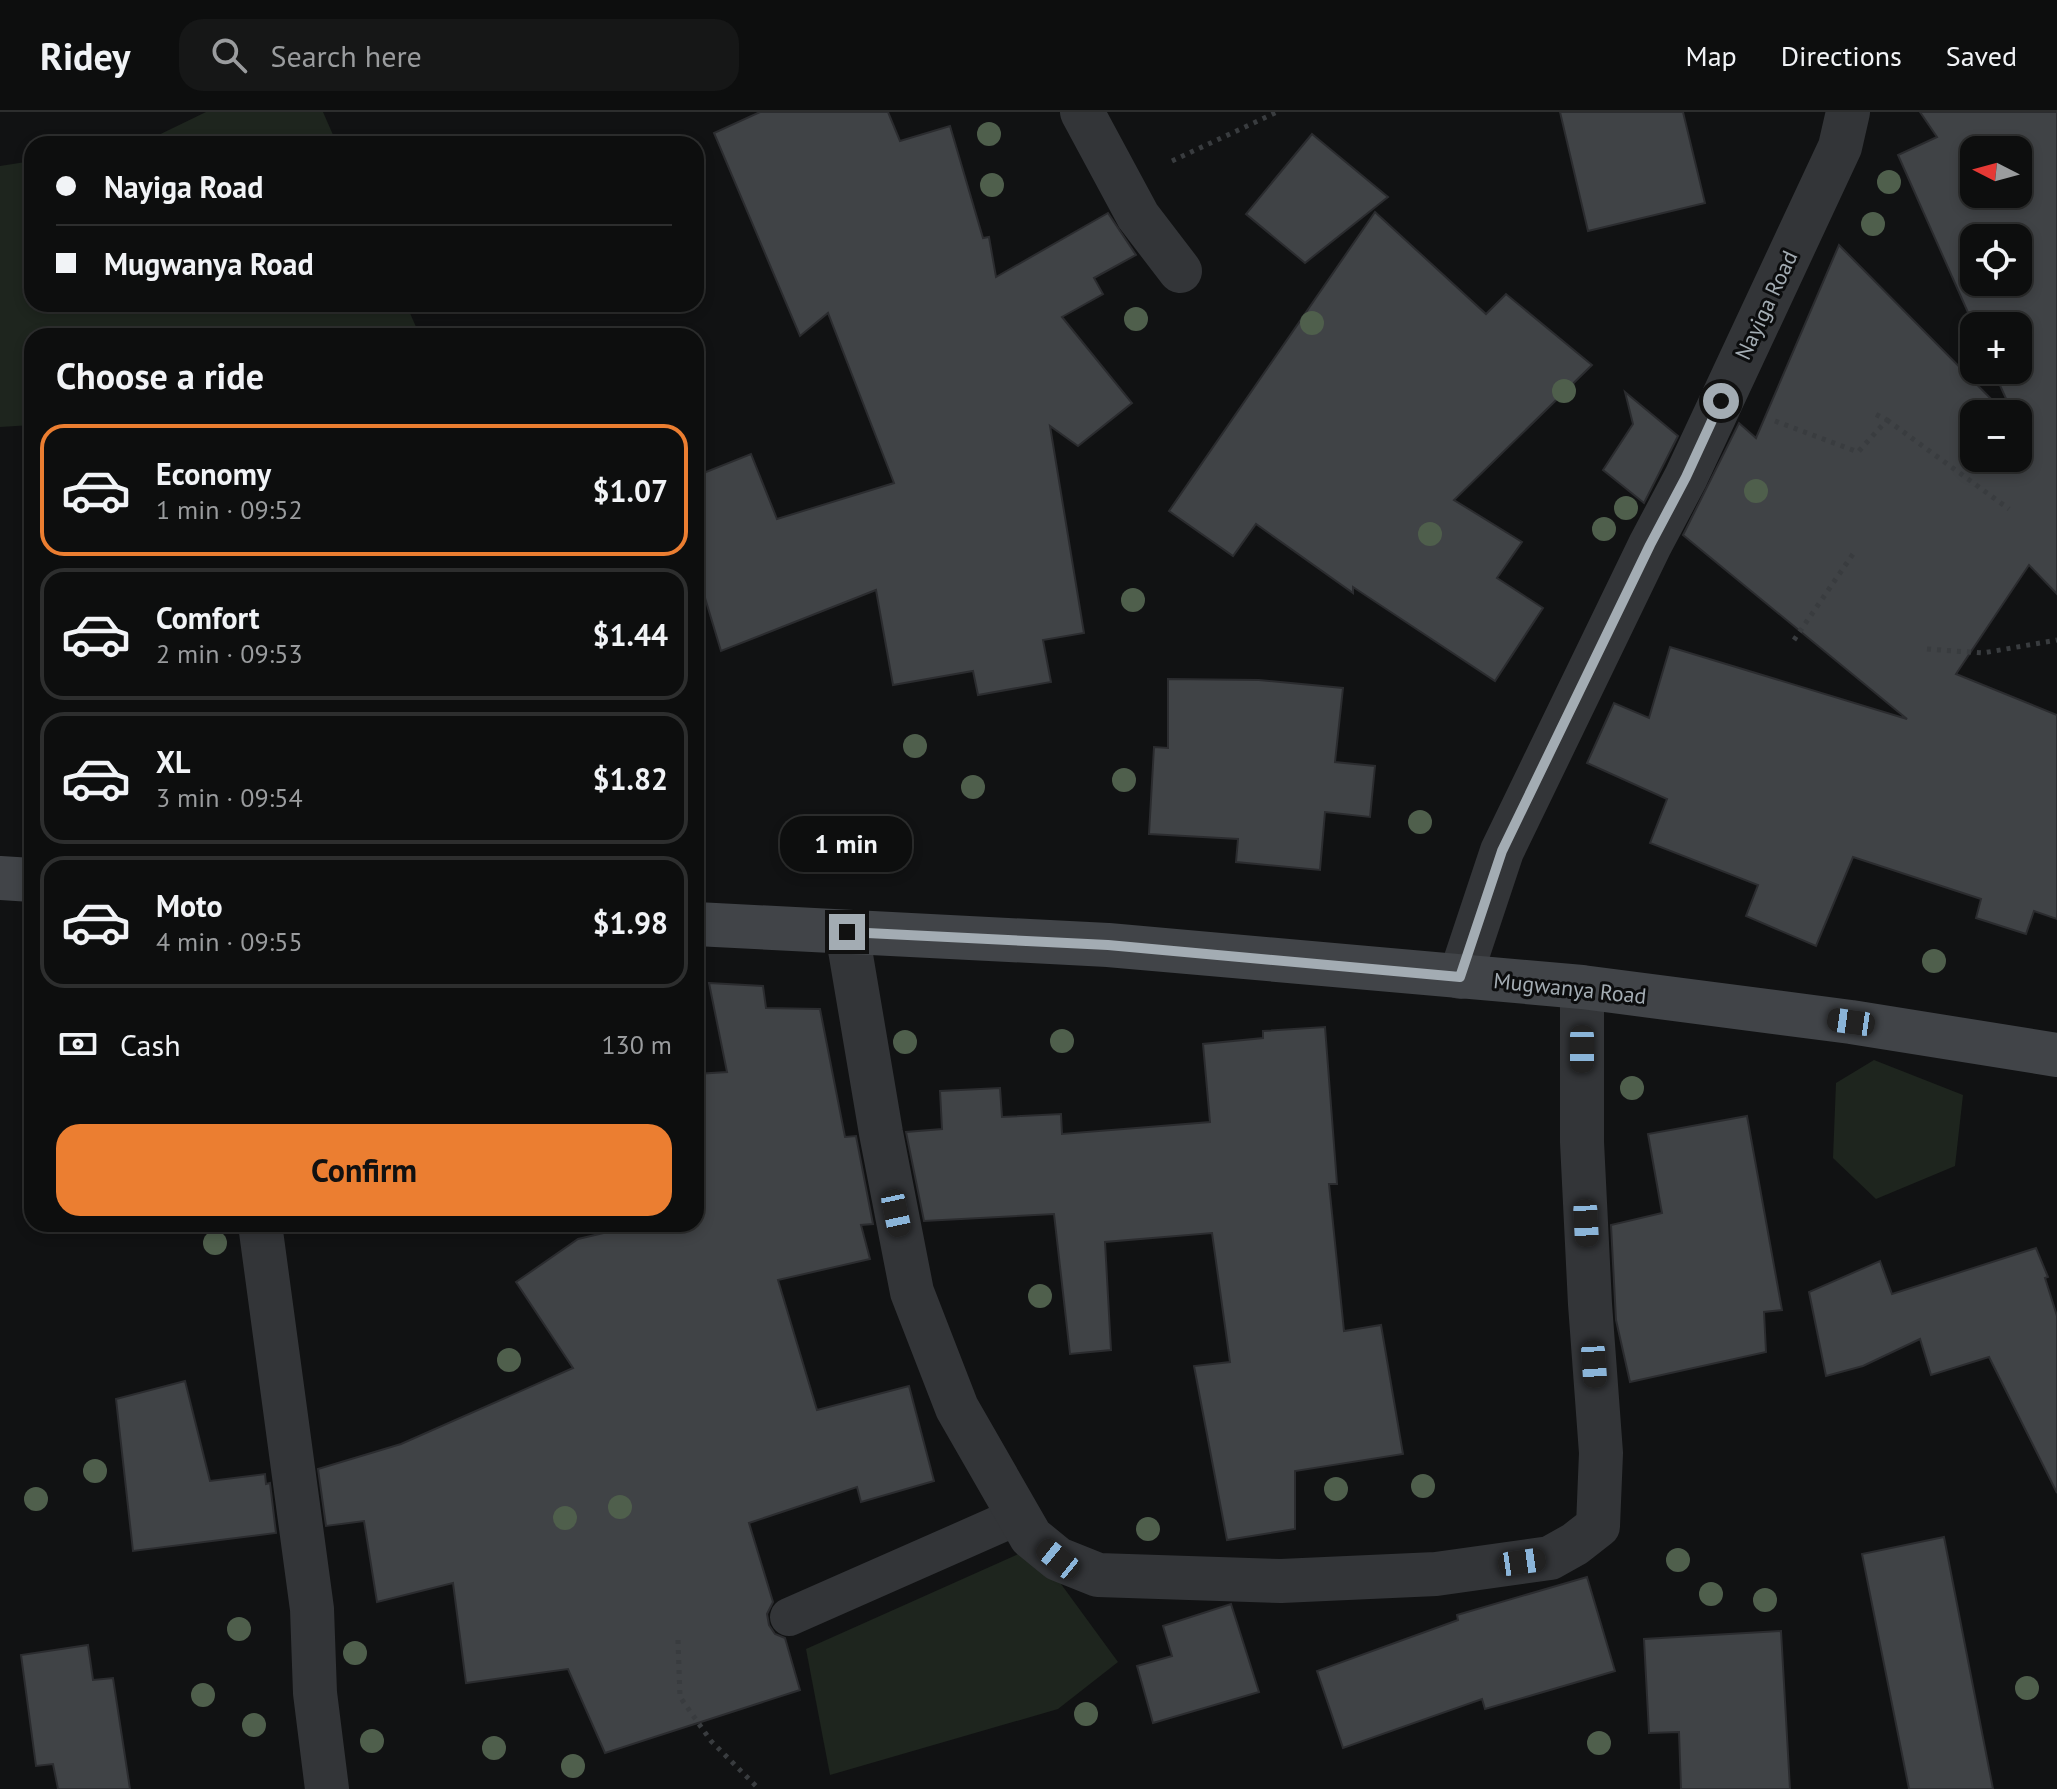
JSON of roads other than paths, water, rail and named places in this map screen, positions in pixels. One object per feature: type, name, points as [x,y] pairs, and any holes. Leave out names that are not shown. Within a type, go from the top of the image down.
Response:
[{"type":"street","points":[[1082,112],[1120,185],[1155,241],[1180,271]]},
{"type":"street","name":"Nayiga Road","points":[[1460,977],[1502,851],[1686,477],[1840,147],[1848,112]]},
{"type":"street","points":[[0,878],[24,880]]},
{"type":"street","name":"Mugwanya Road","points":[[704,924],[1108,945],[1582,987],[1851,1022],[2057,1055]]},
{"type":"street","points":[[847,932],[912,1292],[957,1408],[1031,1537],[1058,1559],[1098,1575],[1268,1580],[1436,1574],[1550,1558],[1598,1526],[1601,1453],[1582,1142],[1582,987]]},
{"type":"street","points":[[261,1232],[312,1609],[315,1693],[327,1789]]},
{"type":"lane","points":[[789,1617],[1018,1516]]}]
